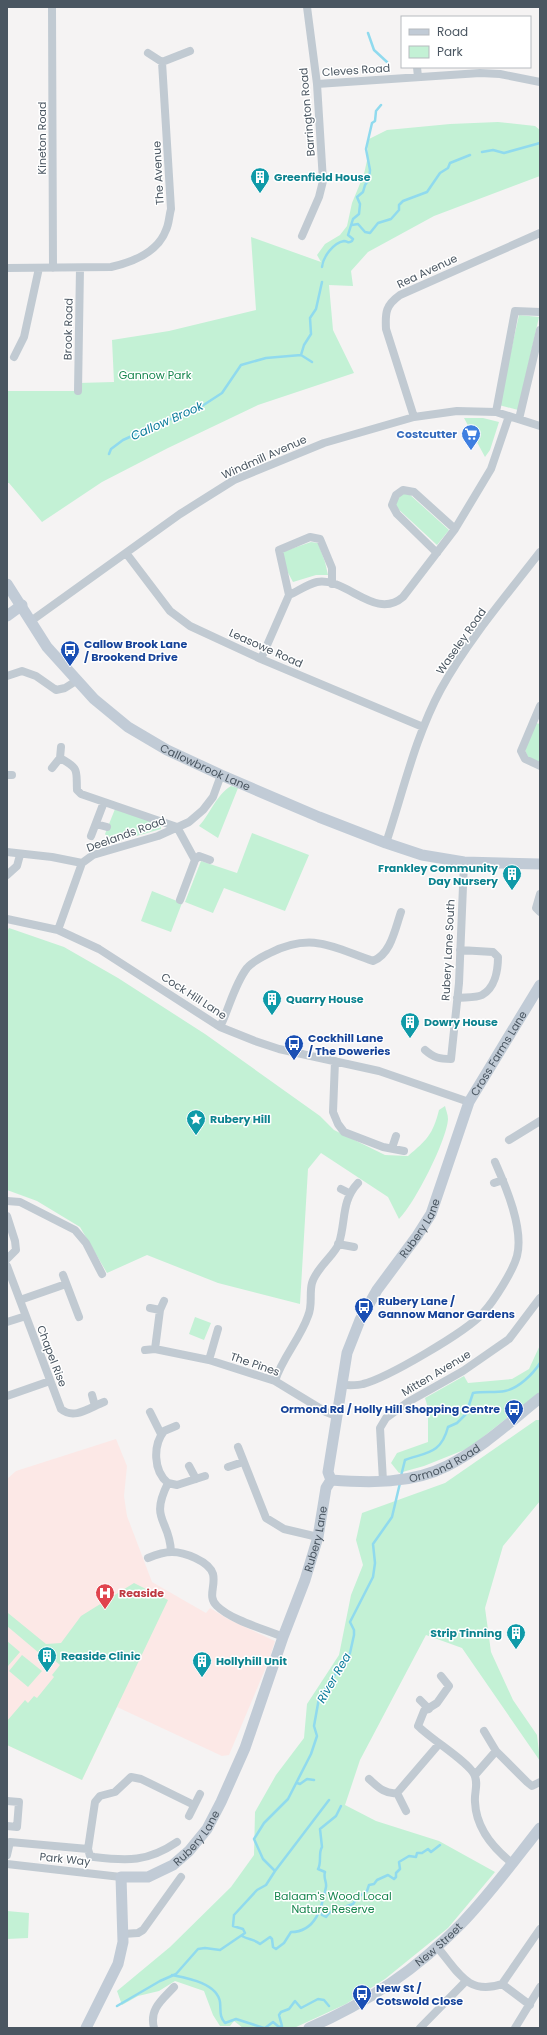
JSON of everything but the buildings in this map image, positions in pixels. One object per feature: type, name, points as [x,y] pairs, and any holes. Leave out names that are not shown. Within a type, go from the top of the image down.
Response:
[{"type":"street","name":"Kineton Road","points":[[52,7],[53,268]]},
{"type":"street","name":"Barrington Road","points":[[302,236],[319,197],[323,181],[316,84],[308,7]]},
{"type":"street","points":[[148,53],[162,62],[190,51]]},
{"type":"street","name":"The Avenue","points":[[7,268],[111,267],[127,264],[143,256],[156,246],[166,231],[171,209],[162,62]]},
{"type":"street","points":[[417,68],[418,77]]},
{"type":"street","name":"Cleves Road","points":[[316,84],[480,73],[500,74],[540,82]]},
{"type":"street","name":"Rea Avenue","points":[[414,417],[386,329],[386,316],[390,302],[400,295],[540,233]]},
{"type":"street","points":[[14,357],[24,337],[39,268]]},
{"type":"street","name":"Brook Road","points":[[78,391],[80,268]]},
{"type":"street","points":[[496,412],[515,311],[540,312]]},
{"type":"street","points":[[519,419],[540,330]]},
{"type":"street","name":"Windmill Avenue","points":[[31,621],[180,514],[234,480],[324,443],[414,417],[457,411],[496,412],[540,426]]},
{"type":"street","points":[[289,595],[317,582],[332,584],[376,604],[395,604],[403,597],[455,529],[491,469],[509,416]]},
{"type":"street","points":[[437,553],[397,514],[392,505],[396,495],[403,490],[414,492],[455,529]]},
{"type":"street","points":[[261,659],[289,595],[279,550],[310,537],[320,539],[332,568],[332,584]]},
{"type":"street","name":"Waseley Road","points":[[386,844],[423,727],[441,690],[457,663],[540,552]]},
{"type":"street","name":"Leasowe Road","points":[[126,553],[176,617],[190,626],[261,659],[423,727]]},
{"type":"street","name":"Callowbrook Lane","points":[[7,584],[48,646],[76,681],[114,716],[143,737],[221,775],[386,844],[441,859],[464,862],[540,864]]},
{"type":"street","points":[[7,616],[22,605]]},
{"type":"street","points":[[7,676],[22,668],[56,690],[65,688],[76,681]]},
{"type":"street","points":[[540,706],[537,717],[521,751],[525,759],[540,766]]},
{"type":"street","points":[[52,768],[60,758],[61,747]]},
{"type":"street","name":"Deelands Road","points":[[60,758],[74,765],[78,773],[77,790],[87,797],[177,827]]},
{"type":"street","name":"Deelands Road","points":[[58,930],[82,863],[93,855],[158,836],[189,822],[203,810],[213,797],[221,775]]},
{"type":"street","name":"Deelands Road","points":[[91,836],[104,802]]},
{"type":"street","name":"Deelands Road","points":[[96,824],[107,827]]},
{"type":"street","points":[[177,827],[195,860]]},
{"type":"street","points":[[7,852],[20,855],[52,857],[82,863]]},
{"type":"street","points":[[7,874],[17,866],[20,855]]},
{"type":"street","points":[[180,900],[195,860],[199,856],[210,860]]},
{"type":"street","name":"Rubery Lane South","points":[[425,1050],[431,1056],[440,1059],[451,1059],[457,998],[464,862]]},
{"type":"street","points":[[540,894],[536,904],[536,908],[540,912]]},
{"type":"street","points":[[220,1027],[241,978],[248,968],[259,958],[283,946],[317,942],[373,961],[381,958],[388,948],[401,912]]},
{"type":"street","name":"Cock Hill Lane","points":[[7,919],[58,930],[99,949],[220,1027],[279,1049],[379,1071],[469,1102]]},
{"type":"street","points":[[457,998],[482,995],[491,986],[498,970],[498,958],[493,952],[460,950]]},
{"type":"street","name":"Cross Farms Lane","points":[[469,1102],[540,984]]},
{"type":"street","points":[[335,1061],[333,1112],[338,1124],[344,1132],[383,1147],[404,1151]]},
{"type":"street","name":"Rubery Lane","points":[[120,1877],[148,1877],[173,1864],[189,1851],[207,1829],[221,1802],[245,1748],[283,1637],[306,1580],[318,1537],[326,1488],[330,1480],[328,1472],[347,1353],[367,1306],[418,1236],[430,1214],[469,1102]]},
{"type":"street","points":[[509,1140],[540,1121]]},
{"type":"street","points":[[392,1148],[396,1136]]},
{"type":"street","points":[[341,1385],[362,1384],[378,1378],[459,1332],[483,1313],[512,1267],[517,1257],[519,1245],[518,1232],[503,1180],[495,1162]]},
{"type":"street","points":[[494,1183],[503,1180]]},
{"type":"street","points":[[275,1381],[278,1369],[308,1316],[312,1302],[312,1283],[324,1262],[338,1244],[349,1193],[358,1183]]},
{"type":"street","points":[[341,1189],[349,1193]]},
{"type":"street","points":[[7,1201],[20,1202],[75,1230],[86,1243],[102,1274]]},
{"type":"street","points":[[7,1216],[15,1241],[16,1250],[7,1259]]},
{"type":"street","points":[[338,1244],[354,1247]]},
{"type":"street","name":"Chapel Rise","points":[[7,1266],[61,1409],[67,1414],[73,1414],[104,1402]]},
{"type":"street","points":[[63,1275],[79,1317]]},
{"type":"street","points":[[20,1300],[66,1284]]},
{"type":"street","name":"Mitten Avenue","points":[[384,1481],[380,1428],[386,1418],[408,1402],[463,1371],[510,1339],[540,1298]]},
{"type":"street","points":[[156,1349],[160,1310],[164,1301]]},
{"type":"street","points":[[150,1308],[160,1310]]},
{"type":"street","points":[[7,1322],[26,1316]]},
{"type":"street","points":[[208,1360],[218,1329]]},
{"type":"street","name":"The Pines","points":[[145,1350],[156,1349],[208,1360],[275,1381],[326,1412],[336,1416]]},
{"type":"street","points":[[7,1396],[50,1381]]},
{"type":"street","points":[[92,1395],[95,1406]]},
{"type":"street","name":"Ormond Road","points":[[330,1480],[384,1481],[420,1476],[447,1466],[471,1451],[540,1398]]},
{"type":"street","points":[[150,1412],[161,1434]]},
{"type":"street","points":[[176,1426],[164,1431],[156,1444],[158,1466],[164,1479],[168,1483],[176,1485],[206,1476]]},
{"type":"street","points":[[238,1447],[266,1518],[284,1529],[318,1537]]},
{"type":"street","points":[[228,1467],[243,1462]]},
{"type":"street","points":[[189,1466],[196,1479]]},
{"type":"street","points":[[168,1483],[160,1498],[159,1511],[162,1524],[171,1541],[171,1552]]},
{"type":"street","points":[[148,1558],[171,1552],[192,1557],[205,1565],[212,1572],[214,1580],[211,1597],[216,1606],[228,1614],[283,1637]]},
{"type":"street","points":[[441,1676],[449,1686],[437,1703],[424,1711],[418,1726],[468,1766],[475,1775],[477,1783],[474,1801],[486,1835],[498,1853],[512,1863]]},
{"type":"street","points":[[420,1700],[429,1709]]},
{"type":"street","points":[[484,1732],[496,1751],[508,1765],[527,1782],[532,1786],[540,1782]]},
{"type":"street","points":[[369,1779],[384,1792],[392,1794],[397,1793],[439,1744]]},
{"type":"street","points":[[475,1775],[496,1751]]},
{"type":"street","points":[[177,1842],[157,1853],[124,1861],[90,1856],[88,1849],[95,1802],[100,1796],[115,1792],[130,1778],[141,1779],[194,1805]]},
{"type":"street","points":[[397,1793],[406,1811]]},
{"type":"street","points":[[189,1816],[200,1794]]},
{"type":"street","points":[[7,1801],[19,1802],[17,1827],[9,1827],[10,1842],[7,1855]]},
{"type":"street","name":"New Street","points":[[309,2028],[365,2000],[408,1971],[437,1947],[461,1924],[540,1828]]},
{"type":"street","points":[[10,1842],[88,1849]]},
{"type":"street","name":"Park Way","points":[[7,1864],[120,1877]]},
{"type":"street","points":[[86,2028],[116,1968],[123,1934],[120,1877]]},
{"type":"street","name":"Rubery Lane","points":[[123,1934],[138,1933],[143,1930],[181,1877]]},
{"type":"street","points":[[437,1947],[466,1981],[473,1986],[483,1989],[502,1984],[540,1929]]},
{"type":"street","points":[[420,2028],[466,1981]]},
{"type":"street","points":[[502,1984],[530,2005]]},
{"type":"street","points":[[154,2028],[152,2016],[158,2004],[174,1987]]},
{"type":"street","points":[[515,2028],[540,1987]]},
{"type":"shaded area","name":"Reaside","points":[[116,1439],[127,1466],[124,1496],[127,1516],[152,1582],[206,1613],[210,1608],[228,1619],[275,1641],[269,1660],[229,1755],[222,1756],[117,1707],[82,1780],[7,1745],[7,1479],[16,1471]]},
{"type":"green space","name":"Gannow Park","points":[[498,122],[535,126],[540,130],[540,176],[434,216],[368,252],[351,271],[353,286],[329,285],[333,330],[354,373],[258,405],[168,448],[102,482],[42,522],[9,483],[7,483],[7,391],[78,391],[78,383],[114,382],[112,340],[169,331],[256,310],[251,237],[321,262],[317,255],[325,244],[340,235],[347,226],[352,203],[364,174],[368,156],[367,140],[387,130],[450,124]]},
{"type":"green space","points":[[519,315],[539,317],[518,410],[499,405]]},
{"type":"green space","points":[[464,418],[483,418],[499,422],[490,450],[485,457]]},
{"type":"green space","points":[[408,493],[449,530],[437,545],[395,506],[397,499],[402,494]]},
{"type":"green space","points":[[311,542],[318,543],[328,575],[316,575],[293,582],[285,567],[282,552]]},
{"type":"green space","points":[[536,723],[540,724],[540,764],[529,759],[525,750]]},
{"type":"green space","points":[[231,786],[238,788],[218,838],[199,826],[221,794]]},
{"type":"green space","points":[[115,809],[161,824],[161,829],[112,843],[105,834]]},
{"type":"green space","points":[[252,833],[309,855],[285,911],[224,888],[213,913],[185,902],[201,861],[237,873]]},
{"type":"green space","points":[[152,891],[182,903],[171,932],[141,921]]},
{"type":"green space","points":[[9,928],[64,947],[118,978],[205,1034],[320,1116],[334,1130],[385,1155],[408,1156],[425,1141],[432,1131],[439,1110],[445,1106],[448,1119],[442,1142],[429,1172],[405,1212],[399,1219],[388,1197],[321,1153],[308,1169],[300,1304],[218,1283],[147,1255],[107,1273],[80,1227],[37,1201],[7,1190],[7,932]]},
{"type":"green space","points":[[195,1317],[211,1323],[204,1340],[189,1334]]},
{"type":"green space","points":[[540,1345],[540,1392],[469,1448],[424,1466],[399,1473],[391,1463],[397,1453],[428,1442],[428,1408],[425,1398],[464,1376],[468,1383],[512,1379],[529,1369]]},
{"type":"green space","name":"Balaam's Wood Local Nature Reserve","points":[[536,1420],[540,1420],[540,1501],[503,1546],[485,1608],[491,1652],[513,1700],[537,1735],[540,1761],[462,1648],[426,1635],[360,1760],[345,1805],[376,1821],[439,1841],[495,1872],[448,1928],[385,1979],[346,2004],[294,2028],[243,2028],[234,2021],[230,2026],[220,2026],[213,2015],[204,1991],[175,1981],[159,1991],[138,1996],[122,2005],[117,1991],[170,1947],[231,1887],[254,1855],[255,1812],[276,1775],[304,1738],[307,1704],[339,1655],[351,1595],[363,1565],[356,1540],[362,1513],[445,1483]]},
{"type":"green space","points":[[134,1583],[168,1600],[82,1780],[7,1745],[7,1721],[25,1700],[28,1703],[34,1696],[37,1698],[54,1677],[52,1675],[60,1665],[42,1650],[39,1653],[7,1626],[7,1614],[8,1613],[46,1644],[61,1643],[81,1616]]},
{"type":"green space","points":[[7,1641],[20,1652],[8,1666],[7,1665]]},
{"type":"green space","points":[[22,1655],[42,1671],[28,1687],[9,1671]]},
{"type":"green space","points":[[7,1911],[29,1913],[28,1938],[7,1939]]},
{"type":"waterway","points":[[368,33],[374,50],[387,62]]},
{"type":"waterway","points":[[322,267],[326,255],[332,247],[340,242],[350,242],[353,239],[348,235],[353,219],[359,214],[360,204],[357,197],[363,192],[369,179],[370,170],[366,149],[372,123],[375,121],[376,111],[381,105]]},
{"type":"waterway","points":[[482,152],[493,150],[504,153],[540,143]]},
{"type":"waterway","points":[[352,225],[358,224],[365,232],[370,233],[378,223],[391,219],[399,210],[399,205],[403,201],[427,192],[440,173],[448,168],[450,163],[470,155]]},
{"type":"waterway","name":"Callow Brook","points":[[109,454],[111,449],[123,440],[199,408],[222,393],[241,365],[266,358],[301,355],[304,345],[311,334],[310,318],[316,309],[322,282]]},
{"type":"waterway","points":[[301,355],[312,362]]},
{"type":"waterway","name":"River Rea","points":[[401,1476],[405,1460],[432,1451],[441,1442],[448,1427],[457,1423],[466,1414],[473,1393],[501,1392],[515,1387],[534,1372],[540,1363]]},
{"type":"waterway","name":"River Rea","points":[[117,2006],[160,1981],[176,1974],[198,1949],[205,1948],[220,1950],[245,1933],[243,1929],[233,1926],[234,1915],[257,1890],[266,1885],[275,1871],[263,1859],[254,1839],[264,1823],[288,1799],[311,1754],[317,1736],[314,1726],[319,1698],[350,1653],[354,1635],[354,1630],[350,1622],[373,1577],[375,1563],[373,1544],[392,1517],[400,1483]]},
{"type":"waterway","points":[[297,1783],[300,1784],[307,1779],[314,1780]]},
{"type":"waterway","points":[[275,1871],[329,1800]]},
{"type":"waterway","points":[[242,1936],[260,1944],[270,1937],[272,1939],[273,1947],[276,1949],[284,1943],[291,1932],[300,1931],[312,1923],[320,1910],[326,1885],[324,1876],[325,1872],[318,1869],[322,1847],[320,1829],[336,1816],[341,1806]]},
{"type":"waterway","points":[[320,1910],[322,1915],[326,1917],[330,1912],[345,1911],[347,1906],[353,1904],[357,1898],[367,1891],[369,1885],[374,1884],[377,1880],[388,1875],[394,1879],[396,1877],[396,1873],[400,1869],[399,1862],[409,1856],[416,1857],[417,1853],[422,1853],[428,1849],[431,1852],[440,1845]]},
{"type":"waterway","points":[[172,1975],[200,1982],[213,1990],[218,1996],[221,2016],[225,2023],[236,2019],[264,2028]]},
{"type":"waterway","points":[[265,2028],[273,2022],[279,2027],[282,2026],[279,2015],[281,2012],[289,2009],[295,2001],[301,2008],[318,1999],[324,2000],[329,2006]]},
{"type":"place","name":"Greenfield House","points":[[260,194]]},
{"type":"place","name":"Costcutter","points":[[471,451]]},
{"type":"place","name":"Callow Brook Lane / Brookend Drive","points":[[70,667]]},
{"type":"place","name":"Frankley Community Day Nursery","points":[[512,891]]},
{"type":"place","name":"Quarry House","points":[[272,1016]]},
{"type":"place","name":"Dowry House","points":[[410,1039]]},
{"type":"place","name":"Cockhill Lane / The Doweries","points":[[294,1061]]},
{"type":"place","name":"Rubery Hill","points":[[196,1136]]},
{"type":"place","name":"Rubery Lane / Gannow Manor Gardens","points":[[364,1324]]},
{"type":"place","name":"Ormond Rd / Holly Hill Shopping Centre","points":[[514,1426]]},
{"type":"place","name":"Reaside","points":[[105,1610]]},
{"type":"place","name":"Strip Tinning","points":[[516,1650]]},
{"type":"place","name":"Reaside Clinic","points":[[47,1673]]},
{"type":"place","name":"Hollyhill Unit","points":[[202,1678]]},
{"type":"place","name":"New St / Cotswold Close","points":[[362,2011]]}]
